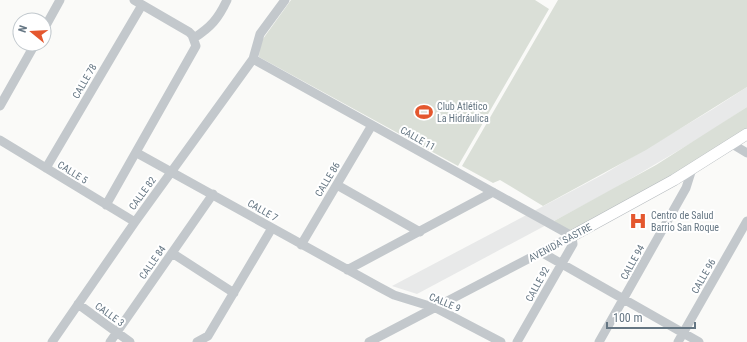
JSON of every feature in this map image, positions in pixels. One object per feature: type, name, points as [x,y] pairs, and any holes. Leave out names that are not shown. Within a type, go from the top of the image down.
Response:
[{"type":"main road","name":"AVENIDA SASTRE","points":[[572,236],[649,195],[747,134]]},
{"type":"street","points":[[52,14],[60,0]]},
{"type":"street","points":[[191,35],[209,28],[222,12],[228,0]]},
{"type":"street","points":[[253,59],[260,34],[285,0]]},
{"type":"street","points":[[106,205],[137,153],[196,46],[191,35],[138,2]]},
{"type":"street","name":"CALLE 78","points":[[46,168],[138,2]]},
{"type":"street","points":[[0,106],[30,52]]},
{"type":"street","name":"CALLE 11","points":[[253,59],[572,236]]},
{"type":"street","name":"CALLE 82","points":[[52,342],[171,171],[253,59]]},
{"type":"street","name":"CALLE 86","points":[[302,245],[372,125]]},
{"type":"street","name":"CALLE 5","points":[[0,140],[135,222]]},
{"type":"street","points":[[732,144],[747,153]]},
{"type":"street","name":"CALLE 7","points":[[137,153],[379,287]]},
{"type":"street","name":"CALLE 94","points":[[599,342],[686,188],[692,169]]},
{"type":"street","points":[[337,185],[420,232]]},
{"type":"street","points":[[347,270],[493,192]]},
{"type":"street","name":"CALLE 84","points":[[110,342],[213,194]]},
{"type":"street","name":"CALLE 96","points":[[678,342],[747,221]]},
{"type":"street","points":[[198,342],[208,336],[272,228]]},
{"type":"street","name":"AVENIDA SASTRE","points":[[369,342],[572,236]]},
{"type":"street","name":"CALLE 92","points":[[517,342],[573,244],[572,236]]},
{"type":"street","points":[[541,252],[699,342]]},
{"type":"street","points":[[172,253],[234,293]]},
{"type":"street","name":"CALLE 9","points":[[379,287],[394,295],[436,308],[497,341]]},
{"type":"street","name":"CALLE 3","points":[[78,304],[130,342]]},
{"type":"shaded area","name":"Club Atlético La Hidráulica","points":[[291,0],[535,0],[549,9],[458,166],[259,57],[260,43]]},
{"type":"shaded area","points":[[558,0],[747,0],[747,87],[646,150],[543,206],[500,180],[493,183],[462,166]]},
{"type":"shaded area","points":[[747,87],[747,107],[703,136],[610,191],[417,294],[392,286],[604,174]]},
{"type":"shaded area","points":[[747,107],[747,128],[697,161],[571,232],[554,221],[656,165]]},
{"type":"place","name":"Club Atlético La Hidráulica","points":[[424,112]]},
{"type":"place","name":"Centro de Salud Barrio San Roque","points":[[638,221]]}]
